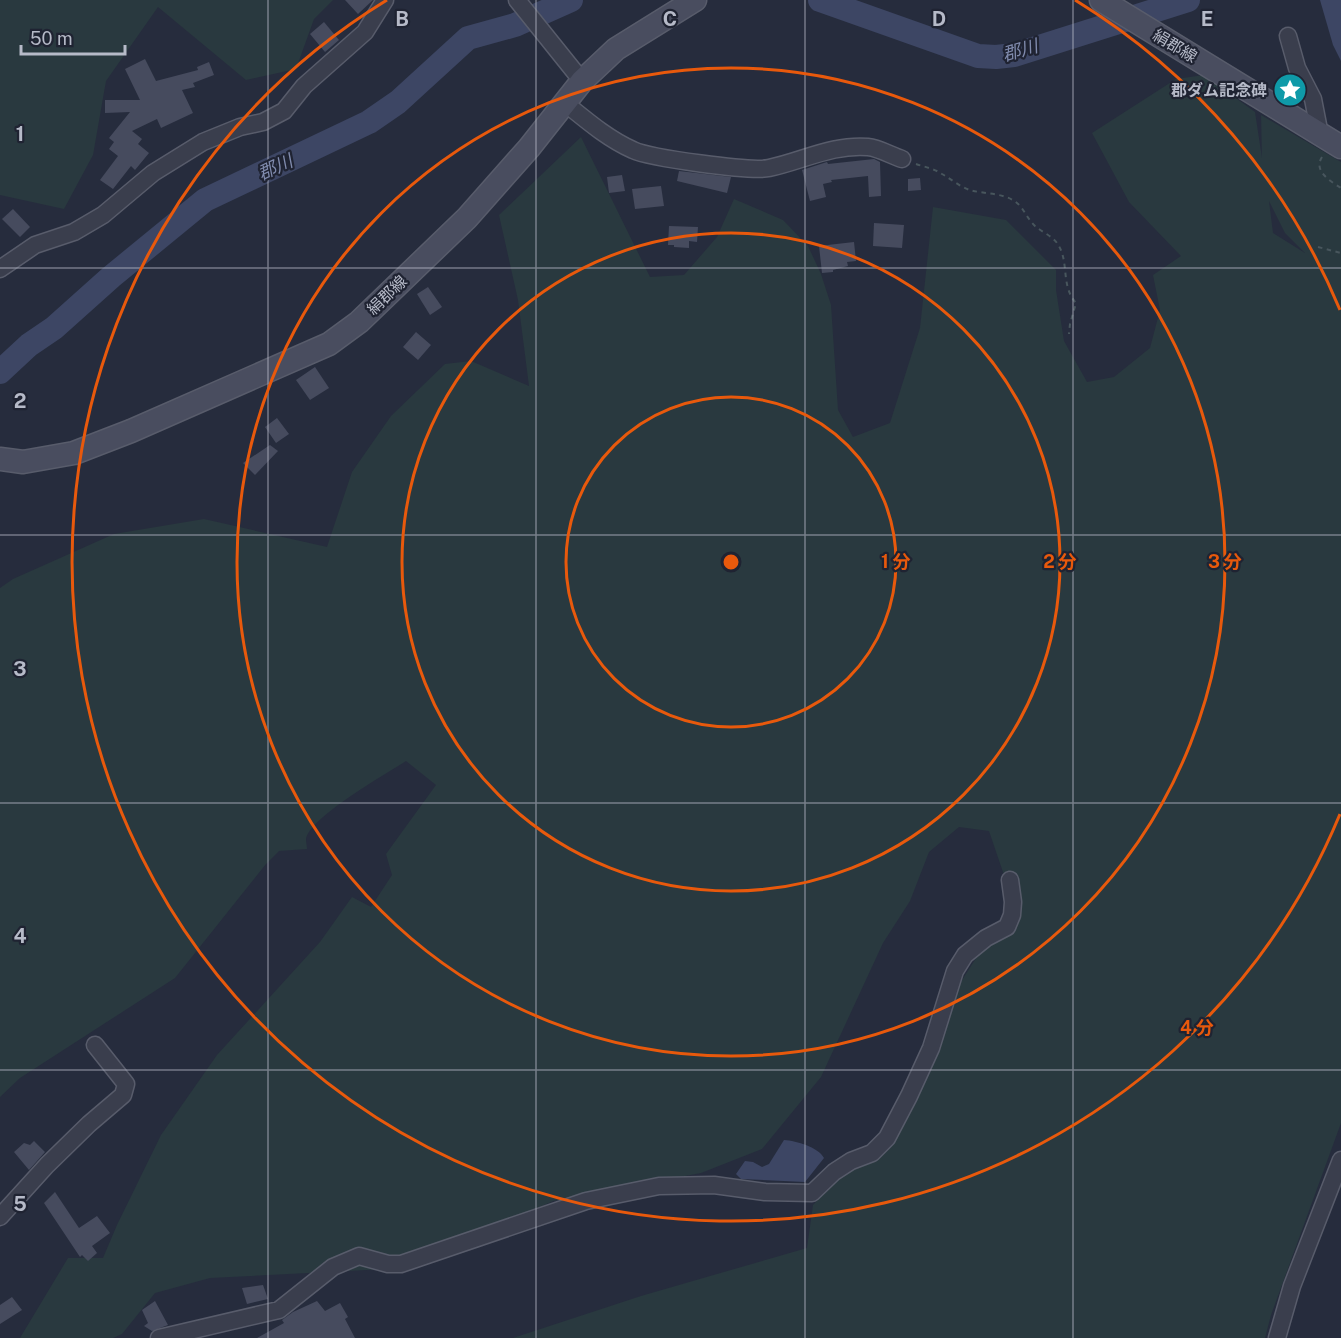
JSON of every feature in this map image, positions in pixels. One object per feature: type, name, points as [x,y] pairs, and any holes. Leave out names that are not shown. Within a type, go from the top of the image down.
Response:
[{"type":"main road","name":"絹郡線","points":[[0,459],[23,462],[74,453],[131,431],[329,344],[359,322],[467,218],[566,103],[582,81],[616,49],[695,0]]},
{"type":"main road","name":"絹郡線","points":[[1101,0],[1331,141]]},
{"type":"street","points":[[0,270],[35,245],[74,232],[103,215],[153,173],[203,142],[240,127],[263,122],[284,111],[304,86],[365,32],[385,0]]},
{"type":"street","points":[[517,0],[582,81]]},
{"type":"street","points":[[1288,36],[1297,69],[1331,141]]},
{"type":"street","points":[[566,103],[598,130],[634,151],[672,158],[745,169],[767,169],[817,153],[868,147],[902,159]]},
{"type":"street","points":[[159,1338],[279,1310],[333,1267],[359,1256],[388,1264],[401,1263],[586,1200],[659,1186],[714,1185],[765,1192],[812,1193],[834,1172],[851,1161],[872,1153],[887,1138],[931,1048],[955,971],[964,955],[986,938],[1007,927],[1012,915],[1013,902],[1010,880]]},
{"type":"street","points":[[0,1217],[55,1156],[123,1095],[126,1084],[95,1045]]},
{"type":"street","points":[[1277,1338],[1292,1286],[1341,1160]]},
{"type":"path","points":[[1331,141],[1319,166],[1327,179],[1341,188]]},
{"type":"path","points":[[902,159],[941,173],[969,190],[1000,195],[1011,200],[1021,206],[1034,225],[1056,241],[1065,265],[1067,287],[1076,303],[1069,334]]},
{"type":"path","points":[[1318,247],[1341,253]]},
{"type":"shaded area","points":[[0,0],[333,0],[314,19],[296,69],[246,80],[158,7],[106,81],[93,155],[64,209],[0,195]]},
{"type":"shaded area","points":[[1204,75],[1255,112],[1262,158],[1261,115],[1341,162],[1341,1123],[1271,1315],[1265,1338],[513,1338],[641,1296],[807,1248],[813,1205],[843,1174],[876,1160],[957,988],[978,955],[1013,930],[1005,878],[989,831],[959,827],[929,852],[910,901],[883,943],[821,1077],[762,1149],[701,1173],[553,1201],[406,1268],[210,1278],[155,1293],[122,1334],[113,1338],[20,1338],[68,1258],[103,1258],[161,1135],[217,1055],[320,942],[352,897],[371,907],[392,875],[386,854],[436,785],[406,761],[334,808],[311,830],[306,839],[307,849],[279,851],[266,864],[175,978],[20,1078],[0,1097],[0,588],[13,579],[114,534],[204,519],[327,547],[352,472],[391,416],[445,364],[471,361],[529,386],[518,300],[499,215],[581,137],[650,277],[684,275],[717,237],[734,199],[783,220],[808,246],[821,274],[831,305],[838,410],[853,437],[890,423],[920,328],[933,207],[1006,220],[1056,270],[1056,290],[1064,341],[1087,382],[1114,377],[1150,348],[1160,310],[1153,275],[1181,256],[1129,202],[1092,133],[1176,79]],"holes":[[[1269,201],[1285,233],[1305,253],[1273,233]]]},
{"type":"water","points":[[1320,0],[1341,0],[1341,61],[1333,45]]},
{"type":"water","points":[[784,1140],[807,1145],[824,1158],[805,1182],[741,1179],[736,1174],[745,1161],[762,1167],[769,1164]]},
{"type":"building","points":[[345,0],[373,0],[358,14]]},
{"type":"building","points":[[324,22],[339,40],[325,52],[310,34]]},
{"type":"building","points":[[145,59],[156,81],[198,70],[197,67],[209,62],[214,75],[193,83],[195,87],[182,90],[193,113],[161,128],[157,119],[132,131],[142,139],[138,144],[149,153],[135,170],[131,166],[113,189],[100,180],[118,156],[109,149],[114,142],[109,138],[130,112],[105,113],[105,100],[140,100],[125,69]]},
{"type":"building","points":[[874,159],[880,162],[881,196],[869,197],[868,176],[831,180],[832,182],[823,184],[826,197],[810,201],[802,170],[827,162],[828,164]]},
{"type":"building","points":[[679,171],[731,177],[727,193],[677,181]]},
{"type":"building","points":[[622,175],[625,191],[609,193],[607,177]]},
{"type":"building","points":[[920,178],[921,190],[908,191],[908,179]]},
{"type":"building","points":[[661,186],[664,206],[635,209],[632,189]]},
{"type":"building","points":[[13,209],[30,227],[20,237],[2,219]]},
{"type":"building","points":[[874,223],[904,225],[902,248],[873,246]]},
{"type":"building","points":[[669,226],[698,227],[697,242],[689,241],[689,248],[668,245]]},
{"type":"building","points":[[854,242],[856,261],[847,262],[848,266],[833,270],[833,272],[822,273],[819,246]]},
{"type":"building","points":[[428,287],[442,307],[430,315],[417,294]]},
{"type":"building","points":[[416,332],[431,345],[418,360],[403,347]]},
{"type":"building","points":[[315,367],[329,388],[310,400],[296,380]]},
{"type":"building","points":[[277,418],[289,434],[276,443],[265,427]]},
{"type":"building","points":[[270,445],[278,451],[255,475],[243,463]]},
{"type":"building","points":[[34,1141],[45,1152],[29,1170],[14,1152],[24,1143],[30,1145]]},
{"type":"building","points":[[55,1192],[79,1228],[97,1216],[110,1233],[92,1246],[97,1253],[88,1261],[82,1255],[80,1257],[44,1203]]},
{"type":"building","points":[[263,1285],[268,1299],[247,1304],[242,1288]]},
{"type":"building","points":[[12,1297],[22,1310],[0,1324],[0,1305]]},
{"type":"building","points":[[155,1301],[168,1325],[152,1331],[144,1326],[148,1323],[142,1310]]},
{"type":"building","points":[[317,1301],[325,1311],[340,1303],[348,1317],[345,1319],[355,1338],[257,1338],[284,1323],[282,1320],[293,1312]]},
{"type":"waterway","name":"郡川","points":[[0,372],[29,345],[54,328],[111,277],[205,200],[369,122],[398,102],[468,38],[515,25],[571,0]]},
{"type":"waterway","name":"郡川","points":[[820,0],[978,56],[996,57],[1014,55],[1188,0]]},
{"type":"place","name":"郡ダム記念碑","points":[[1290,90]]}]
